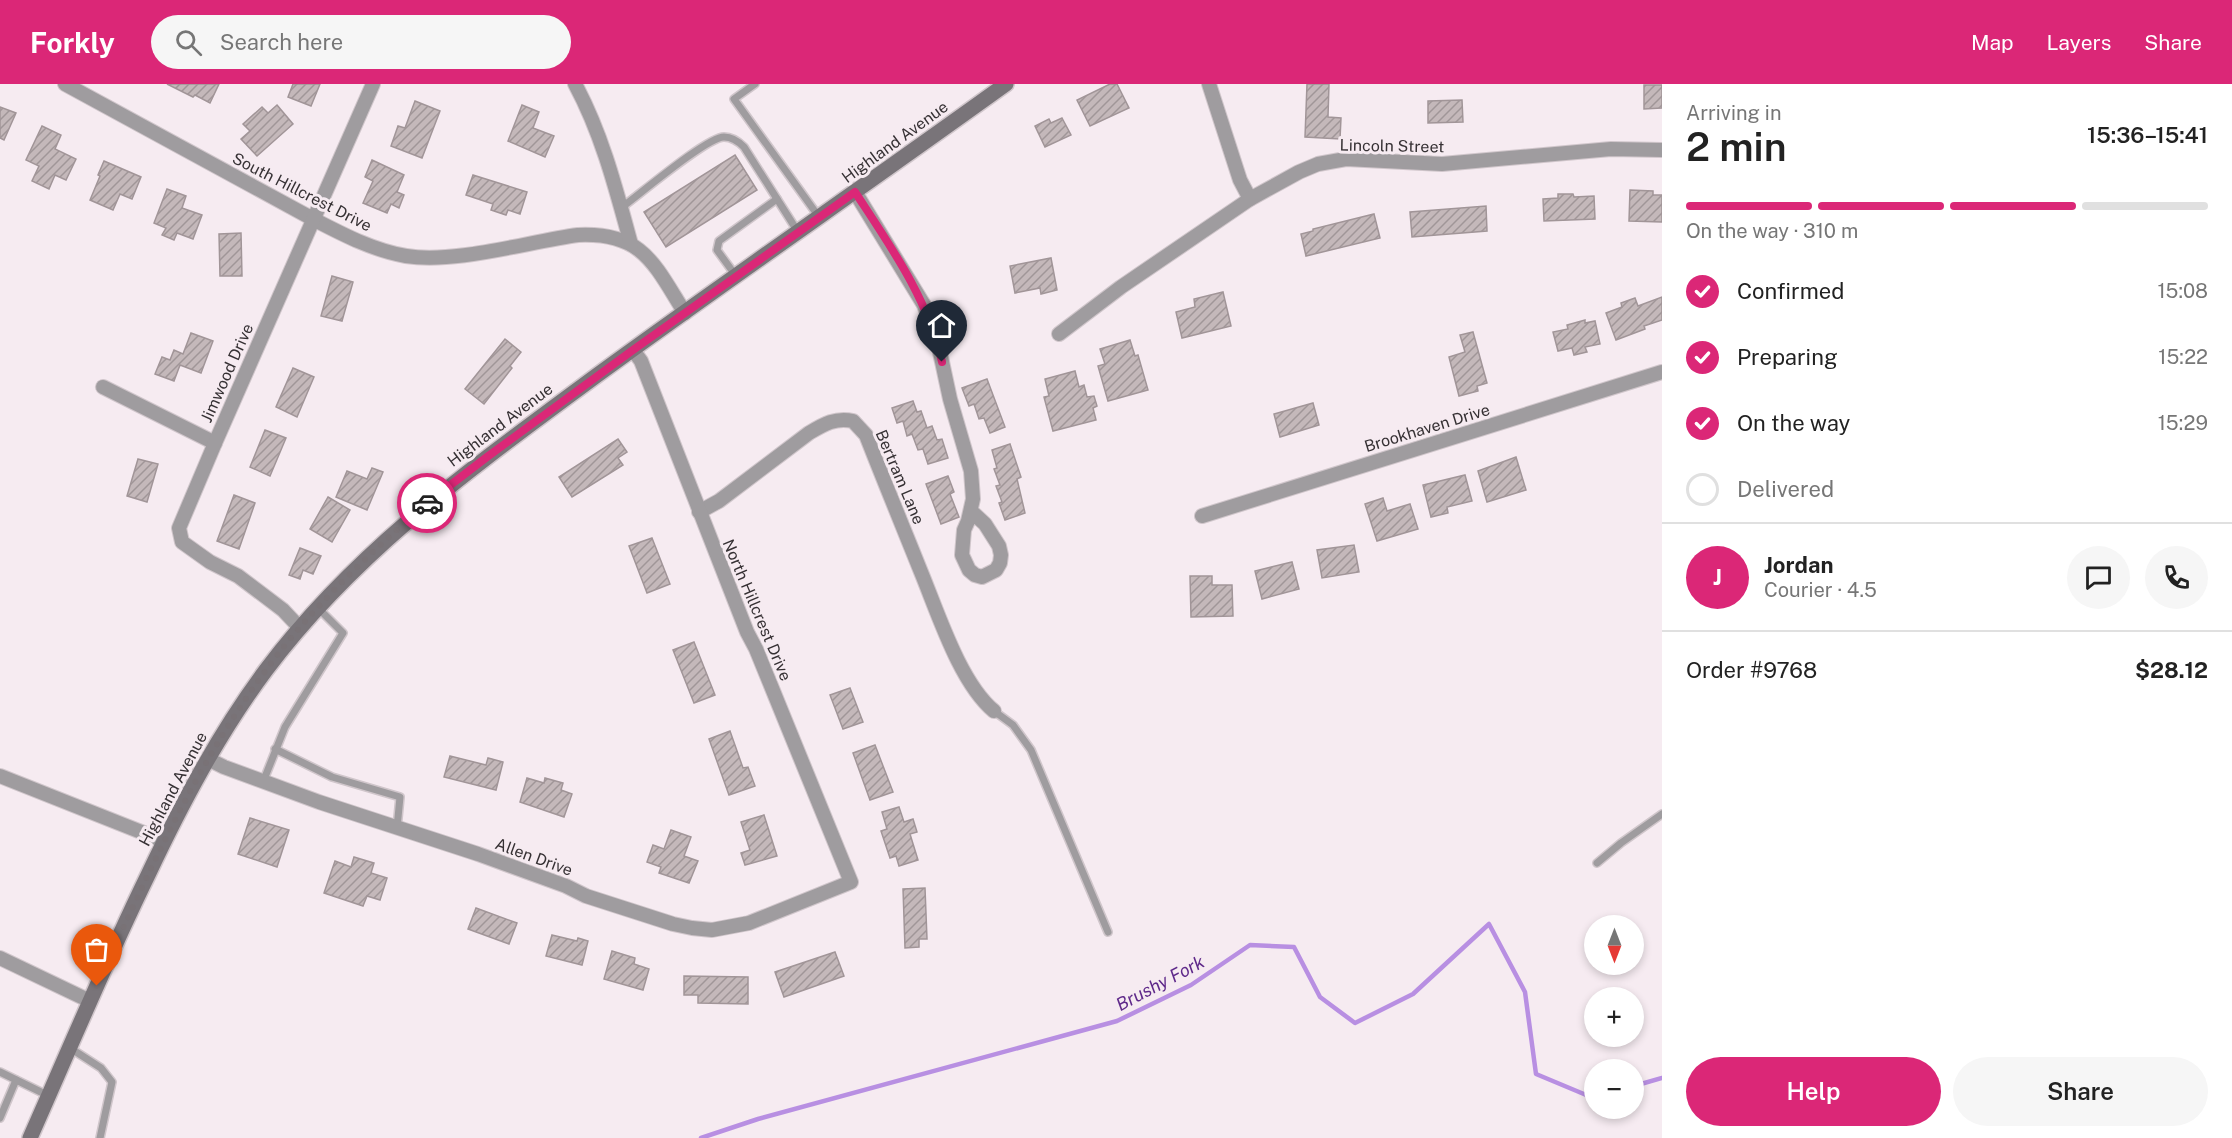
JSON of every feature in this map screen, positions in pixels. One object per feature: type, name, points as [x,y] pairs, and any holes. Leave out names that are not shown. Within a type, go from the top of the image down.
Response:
[{"type":"main road","name":"Highland Avenue","points":[[30,1138],[164,841],[208,759],[255,686],[318,608],[377,547],[438,494],[633,350],[1006,84]]},
{"type":"street","name":"South Hillcrest Drive","points":[[65,84],[312,219],[363,243],[407,256],[432,258],[457,255],[578,235],[597,234],[615,237],[645,254],[656,267],[685,313]]},
{"type":"street","name":"Jimwood Drive","points":[[300,628],[283,610],[237,576],[210,562],[182,542],[179,528],[312,219],[373,84]]},
{"type":"street","points":[[574,84],[588,108],[603,146],[631,244]]},
{"type":"street","points":[[1209,84],[1240,180],[1250,200]]},
{"type":"street","name":"Lincoln Street","points":[[1059,334],[1121,287],[1250,200],[1299,172],[1318,164],[1346,159],[1442,164],[1611,149],[1662,150]]},
{"type":"street","points":[[855,192],[930,318],[950,399],[968,456],[972,485],[971,511]]},
{"type":"street","name":"North Hillcrest Drive","points":[[633,350],[640,361],[699,512],[851,882]]},
{"type":"street","name":"Brookhaven Drive","points":[[1202,516],[1662,372]]},
{"type":"street","points":[[103,387],[215,443]]},
{"type":"street","name":"Bertram Lane","points":[[699,512],[719,501],[816,428],[835,420],[853,422],[866,435],[931,597],[966,675],[983,702],[994,711]]},
{"type":"street","name":"Allen Drive","points":[[208,759],[263,782],[543,877],[586,896],[692,928],[712,930],[749,923],[851,882]]},
{"type":"street","points":[[0,776],[164,841]]},
{"type":"street","points":[[0,958],[90,1001]]},
{"type":"lane","points":[[755,84],[734,99],[819,217]]},
{"type":"lane","points":[[621,208],[702,147],[723,136],[735,139],[744,147],[799,232]]},
{"type":"lane","points":[[736,276],[717,250],[719,242],[777,199]]},
{"type":"lane","points":[[263,782],[285,727],[343,633],[318,608]]},
{"type":"lane","points":[[994,711],[1013,725],[1031,750],[1108,932]]},
{"type":"lane","points":[[275,749],[332,777],[400,797],[397,828]]},
{"type":"lane","points":[[1597,863],[1662,814]]},
{"type":"lane","points":[[70,1048],[101,1068],[112,1082],[100,1138]]},
{"type":"lane","points":[[0,1072],[49,1096]]},
{"type":"lane","points":[[0,1118],[16,1080]]},
{"type":"building","points":[[167,84],[219,84],[210,103]]},
{"type":"building","points":[[293,84],[320,84],[311,106],[288,97]]},
{"type":"building","points":[[1110,84],[1117,84],[1129,108],[1090,126],[1077,100]]},
{"type":"building","points":[[1307,84],[1329,84],[1328,117],[1341,118],[1340,139],[1305,137]]},
{"type":"building","points":[[1644,85],[1662,85],[1662,108],[1644,109]]},
{"type":"building","points":[[1462,100],[1463,122],[1428,123],[1428,101]]},
{"type":"building","points":[[415,101],[440,111],[422,158],[391,146],[398,126],[405,128]]},
{"type":"building","points":[[277,105],[293,124],[257,156],[241,139],[250,131],[243,124],[262,107],[268,113]]},
{"type":"building","points":[[522,105],[539,112],[533,128],[554,136],[545,157],[508,141]]},
{"type":"building","points":[[0,107],[16,113],[4,140],[0,138]]},
{"type":"building","points":[[1062,118],[1071,135],[1045,147],[1035,126],[1049,119],[1051,123]]},
{"type":"building","points":[[42,126],[61,135],[55,149],[76,159],[66,180],[55,175],[49,189],[32,181],[39,166],[26,160]]},
{"type":"building","points":[[735,155],[757,190],[666,247],[644,212]]},
{"type":"building","points":[[372,160],[404,175],[397,192],[404,195],[399,208],[391,204],[387,213],[363,203],[373,181],[365,177]]},
{"type":"building","points":[[104,161],[141,177],[132,199],[120,194],[113,210],[90,200]]},
{"type":"building","points":[[473,175],[527,192],[520,214],[508,210],[506,215],[491,210],[493,204],[466,195]]},
{"type":"building","points":[[167,189],[186,196],[182,208],[202,215],[193,239],[177,233],[174,240],[162,235],[166,228],[154,223]]},
{"type":"building","points":[[1630,190],[1653,191],[1653,195],[1662,195],[1662,222],[1629,221]]},
{"type":"building","points":[[1558,194],[1573,194],[1574,197],[1594,196],[1595,219],[1544,221],[1543,199],[1558,198]]},
{"type":"building","points":[[1486,206],[1487,231],[1412,237],[1410,212]]},
{"type":"building","points":[[1374,214],[1380,238],[1306,256],[1301,234]]},
{"type":"building","points":[[241,233],[242,276],[220,276],[219,234]]},
{"type":"building","points":[[1051,258],[1057,290],[1041,294],[1040,288],[1015,293],[1010,266]]},
{"type":"building","points":[[332,276],[353,282],[342,321],[321,316]]},
{"type":"building","points":[[1223,292],[1231,326],[1182,338],[1176,312],[1195,307],[1194,299]]},
{"type":"building","points":[[1662,297],[1662,320],[1616,340],[1606,313],[1622,307],[1621,303],[1635,298],[1638,306]]},
{"type":"building","points":[[1585,320],[1585,323],[1595,321],[1600,344],[1585,347],[1587,352],[1574,355],[1572,348],[1558,351],[1553,332],[1568,329],[1567,325]]},
{"type":"building","points":[[1473,332],[1487,383],[1477,386],[1478,391],[1459,396],[1449,357],[1465,352],[1460,335]]},
{"type":"building","points":[[191,333],[213,341],[201,373],[180,365],[174,381],[155,374],[162,357],[170,360],[174,350],[183,354]]},
{"type":"building","points":[[505,339],[521,352],[510,366],[512,368],[484,404],[465,389]]},
{"type":"building","points":[[1130,340],[1135,356],[1138,355],[1148,390],[1108,401],[1098,366],[1105,364],[1100,349]]},
{"type":"building","points":[[293,368],[314,377],[297,417],[276,407]]},
{"type":"building","points":[[1075,371],[1079,387],[1084,385],[1087,397],[1094,396],[1097,406],[1093,408],[1096,420],[1053,431],[1044,397],[1049,396],[1045,379]]},
{"type":"building","points":[[987,379],[1005,427],[990,433],[984,418],[979,419],[974,404],[969,406],[962,388]]},
{"type":"building","points":[[913,401],[917,412],[921,411],[927,428],[932,426],[937,440],[942,439],[948,458],[928,464],[923,449],[918,450],[912,434],[907,436],[903,421],[897,423],[892,408]]},
{"type":"building","points":[[1313,403],[1319,425],[1280,437],[1274,414]]},
{"type":"building","points":[[265,430],[286,438],[270,476],[250,467]]},
{"type":"building","points":[[618,439],[627,452],[618,458],[623,465],[572,497],[559,477]]},
{"type":"building","points":[[1010,444],[1021,477],[1017,479],[1025,513],[1005,520],[999,503],[1002,502],[996,486],[1000,485],[994,469],[997,468],[992,450]]},
{"type":"building","points":[[1516,457],[1526,490],[1487,502],[1478,471]]},
{"type":"building","points":[[138,459],[158,464],[147,502],[127,496]]},
{"type":"building","points":[[372,468],[383,472],[367,510],[336,497],[347,471],[367,479]]},
{"type":"building","points":[[1465,475],[1472,501],[1447,507],[1448,513],[1431,517],[1423,485]]},
{"type":"building","points":[[948,476],[954,492],[950,494],[959,517],[941,524],[926,484]]},
{"type":"building","points":[[234,495],[255,503],[239,549],[217,541]]},
{"type":"building","points":[[328,497],[350,510],[332,542],[310,529]]},
{"type":"building","points":[[1383,498],[1387,511],[1410,504],[1418,529],[1377,541],[1365,504]]},
{"type":"building","points":[[652,538],[670,584],[647,593],[629,546]]},
{"type":"building","points":[[1354,545],[1359,572],[1322,578],[1317,550]]},
{"type":"building","points":[[300,548],[321,556],[313,574],[303,570],[300,579],[289,575]]},
{"type":"building","points":[[1292,562],[1299,589],[1262,599],[1255,571]]},
{"type":"building","points":[[1190,576],[1212,576],[1212,585],[1232,585],[1233,616],[1191,617]]},
{"type":"building","points":[[694,642],[715,695],[694,703],[673,650]]},
{"type":"building","points":[[850,688],[863,722],[843,729],[830,695]]},
{"type":"building","points":[[730,731],[743,768],[748,767],[755,786],[729,795],[709,739]]},
{"type":"building","points":[[875,745],[893,792],[870,800],[853,753]]},
{"type":"building","points":[[450,756],[486,765],[488,758],[503,762],[496,790],[444,777]]},
{"type":"building","points":[[527,778],[544,783],[545,778],[563,783],[561,790],[572,794],[564,817],[520,802]]},
{"type":"building","points":[[899,807],[904,822],[913,819],[917,832],[910,834],[918,860],[899,866],[896,856],[890,858],[881,831],[887,829],[882,812]]},
{"type":"building","points":[[764,815],[777,856],[745,865],[741,853],[750,850],[741,822]]},
{"type":"building","points":[[250,818],[289,830],[277,867],[238,854]]},
{"type":"building","points":[[671,830],[691,837],[684,856],[698,861],[689,883],[659,873],[661,867],[647,862],[653,845],[664,849]]},
{"type":"building","points":[[354,857],[374,863],[371,873],[387,878],[380,900],[367,896],[363,906],[324,893],[335,861],[351,867]]},
{"type":"building","points":[[925,888],[927,939],[919,939],[919,947],[905,948],[903,889]]},
{"type":"building","points":[[476,908],[517,923],[509,944],[468,929]]},
{"type":"building","points":[[552,935],[577,941],[578,938],[588,941],[582,965],[546,956]]},
{"type":"building","points":[[612,951],[635,958],[634,964],[649,969],[643,990],[604,979]]},
{"type":"building","points":[[835,952],[844,976],[784,997],[775,972]]},
{"type":"building","points":[[684,976],[748,977],[748,1004],[698,1003],[698,995],[684,995]]},
{"type":"waterway","name":"Brushy Fork","points":[[701,1138],[758,1119],[1117,1021],[1191,985],[1250,945],[1294,947],[1320,997],[1355,1023],[1413,994],[1489,924],[1525,992],[1536,1074],[1584,1094]]},
{"type":"waterway","name":"Brushy Fork","points":[[1644,1083],[1662,1078]]},
{"type":"way so far","points":[[97,986],[175,819],[219,740],[243,703],[267,668],[348,575],[427,503]]},
{"type":"route","points":[[427,503],[633,350],[855,192],[924,305],[938,343],[942,362]]}]
